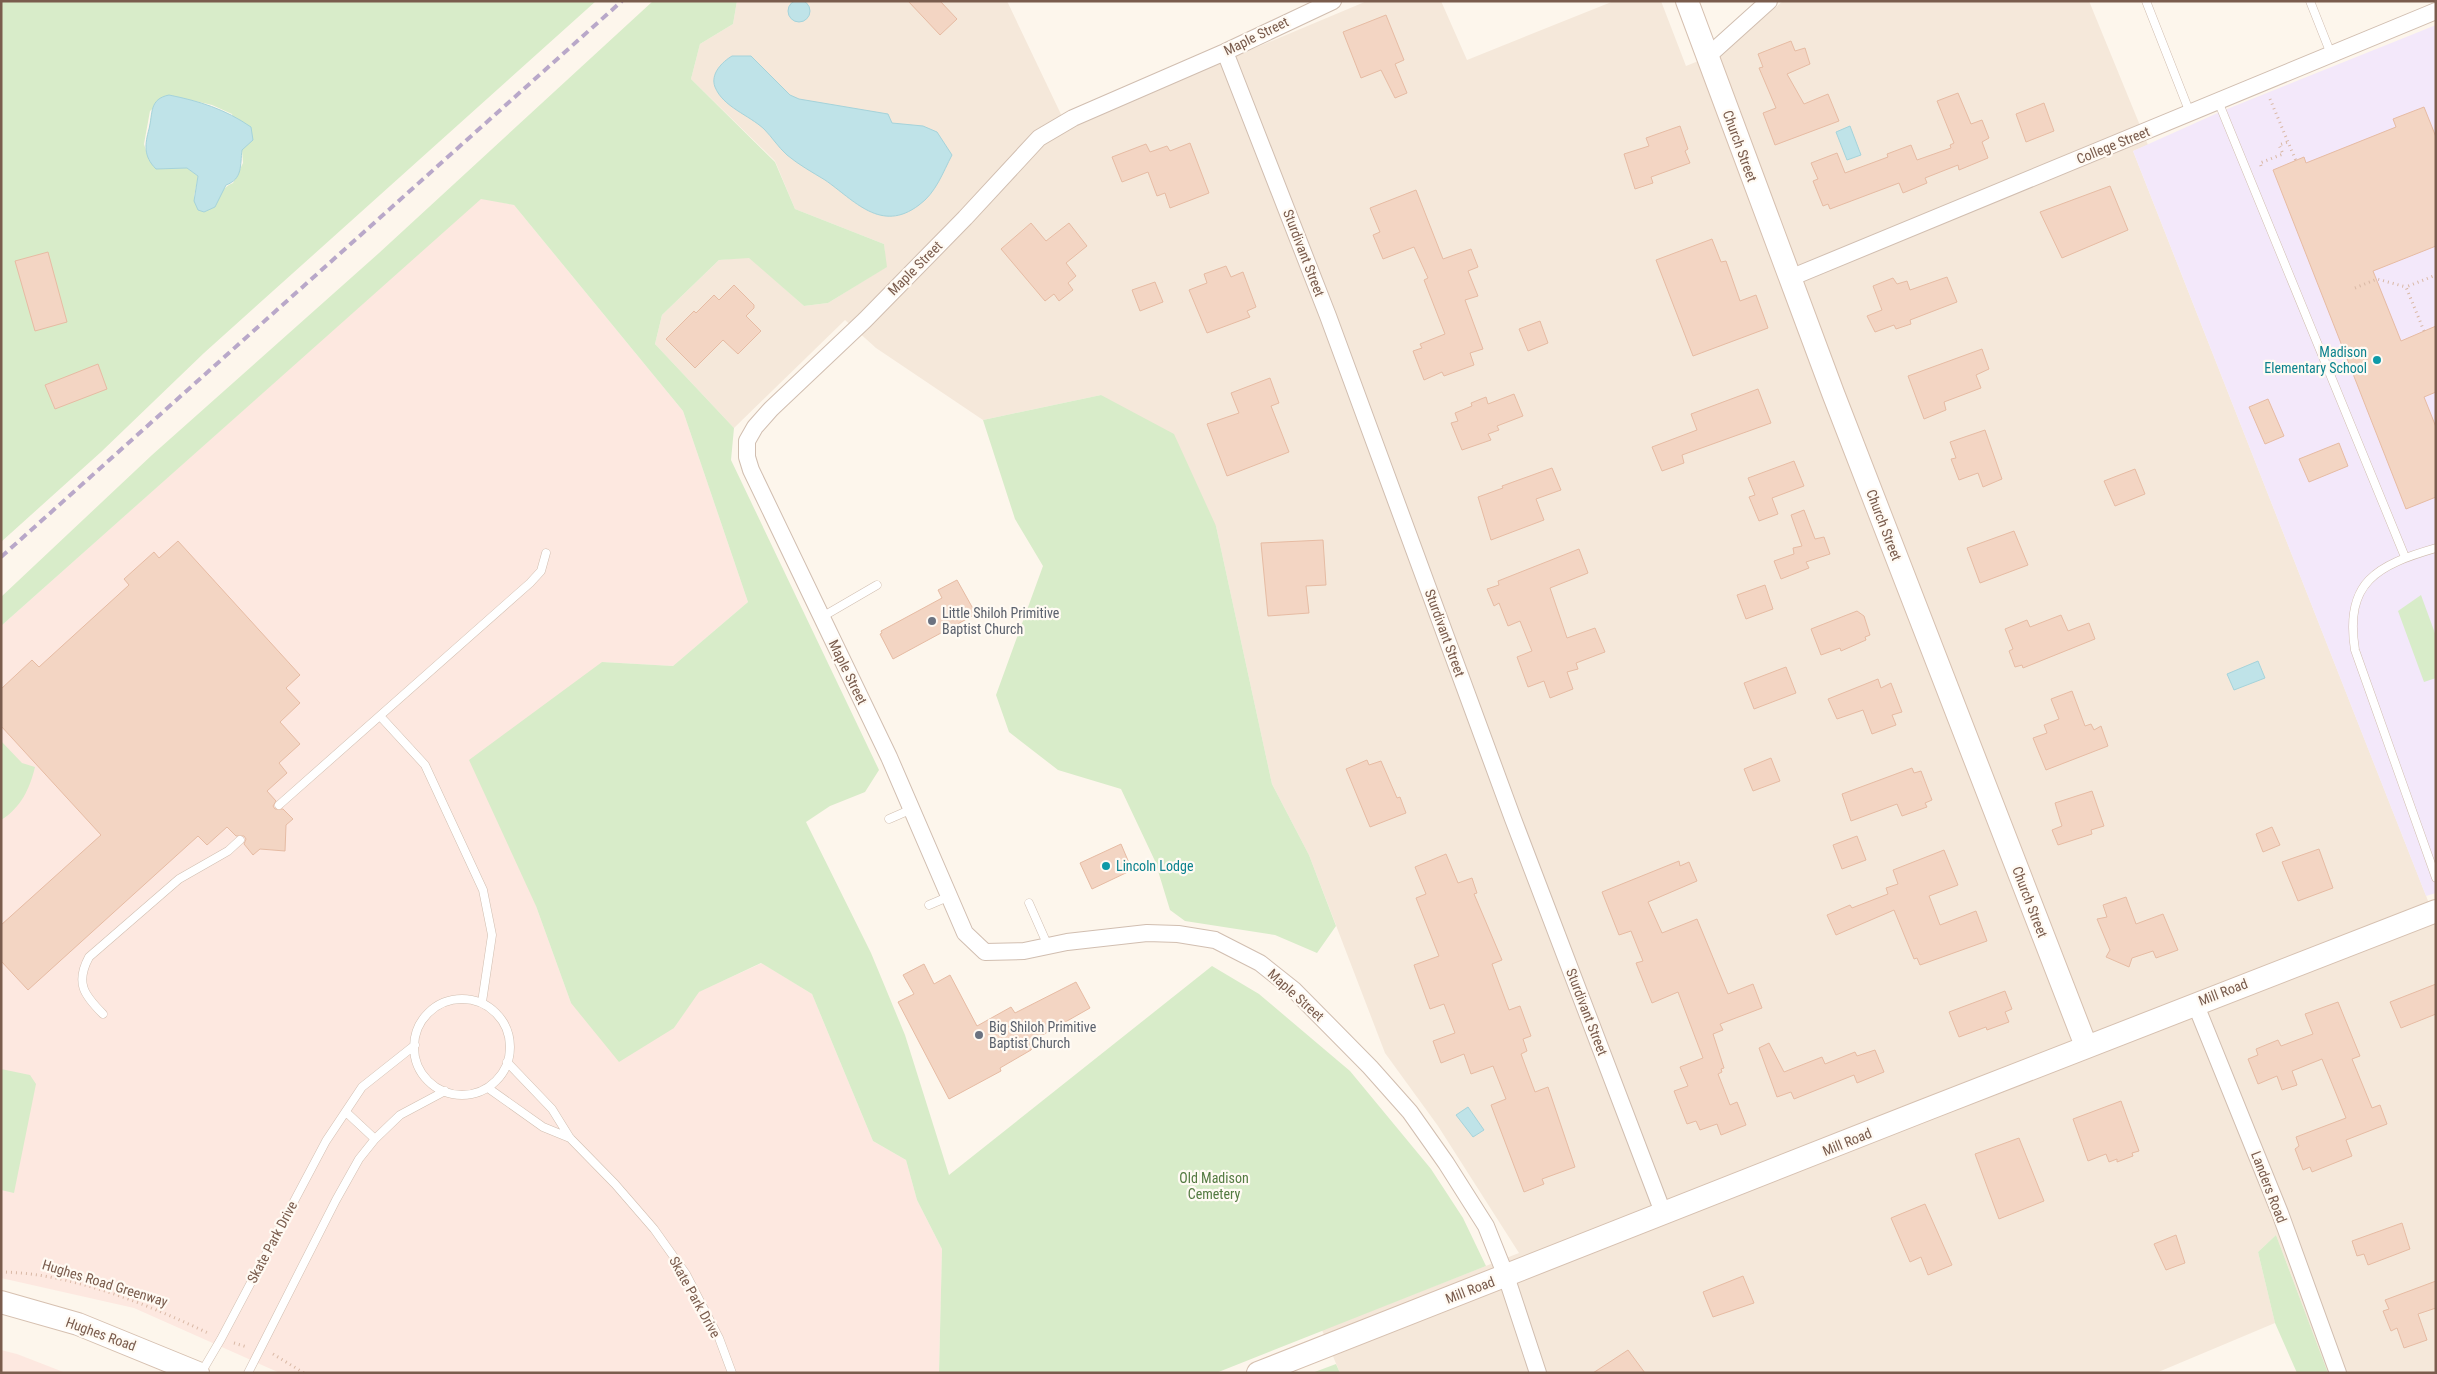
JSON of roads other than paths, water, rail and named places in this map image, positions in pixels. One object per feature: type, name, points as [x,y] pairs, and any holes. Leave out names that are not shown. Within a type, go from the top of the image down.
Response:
[{"type":"street","name":"Maple Street","points":[[1333,1],[1225,52],[1073,118],[1039,138],[864,320],[770,409],[755,427],[747,441],[747,457],[751,470],[889,757],[965,933],[986,952],[1024,951],[1147,933],[1178,934],[1215,940],[1260,963],[1294,990],[1370,1067],[1410,1112],[1486,1226],[1506,1276],[1538,1373]]},
{"type":"street","name":"Church Street","points":[[1687,1],[1790,278],[2086,1046]]},
{"type":"street","points":[[1708,56],[1769,1]]},
{"type":"street","name":"College Street","points":[[1790,278],[2436,11]]},
{"type":"street","name":"Sturdivant Street","points":[[1225,52],[1328,316],[1513,819],[1664,1215]]},
{"type":"street","name":"Mill Road","points":[[1258,1373],[1664,1215],[2086,1046],[2436,911]]},
{"type":"street","name":"Landers Road","points":[[2196,1003],[2280,1214],[2338,1373]]},
{"type":"street","name":"Hughes Road","points":[[1,1302],[78,1324],[199,1373]]},
{"type":"lane","points":[[2146,1],[2190,113]]},
{"type":"lane","points":[[2310,1],[2331,54]]},
{"type":"lane","points":[[2218,101],[2405,557]]},
{"type":"lane","points":[[2436,548],[2405,557],[2378,570],[2361,589],[2354,612],[2352,631],[2361,668],[2436,878]]},
{"type":"lane","points":[[279,805],[530,583],[541,572],[546,554]]},
{"type":"lane","points":[[822,617],[876,585]]},
{"type":"lane","points":[[380,716],[425,765],[483,890],[492,935],[482,1002]]},
{"type":"lane","points":[[888,819],[912,809]]},
{"type":"lane","points":[[103,1014],[88,999],[82,983],[83,968],[89,957],[179,878],[228,851],[240,840]]},
{"type":"lane","points":[[929,906],[950,896]]},
{"type":"lane","points":[[1029,903],[1048,946]]},
{"type":"lane","points":[[454,999],[482,1002],[503,1021],[510,1038],[510,1057],[502,1074],[488,1088],[470,1094],[452,1094],[434,1086],[421,1073],[414,1055],[415,1036],[423,1019],[436,1006],[454,999]]},
{"type":"lane","name":"Skate Park Drive","points":[[199,1373],[221,1339],[326,1141],[362,1087],[415,1045]]},
{"type":"lane","name":"Skate Park Drive","points":[[507,1062],[552,1109],[570,1138],[622,1191],[654,1229],[686,1274],[719,1338],[732,1373]]},
{"type":"lane","name":"Skate Park Drive","points":[[488,1088],[543,1127],[570,1138]]},
{"type":"lane","points":[[248,1373],[336,1200],[359,1159],[375,1139],[400,1116],[445,1091]]},
{"type":"lane","points":[[346,1112],[375,1139]]},
{"type":"water","points":[[799,0],[807,3],[810,11],[807,19],[799,22],[791,19],[788,11],[791,3]]},
{"type":"water","points":[[732,56],[751,56],[790,95],[799,99],[888,114],[892,123],[923,126],[937,132],[952,155],[935,188],[919,205],[905,213],[892,216],[880,215],[857,204],[787,155],[764,129],[724,100],[715,87],[714,78],[721,65]]},
{"type":"water","points":[[169,95],[212,106],[251,127],[253,140],[242,150],[241,166],[238,175],[226,185],[215,207],[204,212],[198,210],[194,201],[198,176],[187,168],[156,169],[147,155],[147,140],[153,108],[158,100]]},
{"type":"water","points":[[1850,126],[1861,155],[1847,160],[1836,132]]},
{"type":"water","points":[[2258,661],[2265,678],[2234,690],[2227,674]]},
{"type":"water","points":[[1468,1107],[1484,1130],[1473,1137],[1456,1115]]},
{"type":"railway","points":[[1,557],[622,1]]},
{"type":"place","name":"Madison Elementary School","points":[[2377,360]]},
{"type":"place","name":"Little Shiloh Primitive Baptist Church","points":[[932,621]]},
{"type":"place","name":"Lincoln Lodge","points":[[1106,866]]},
{"type":"place","name":"Big Shiloh Primitive Baptist Church","points":[[979,1035]]},
{"type":"park label","name":"Old Madison Cemetery","points":[[1214,1186]]}]
